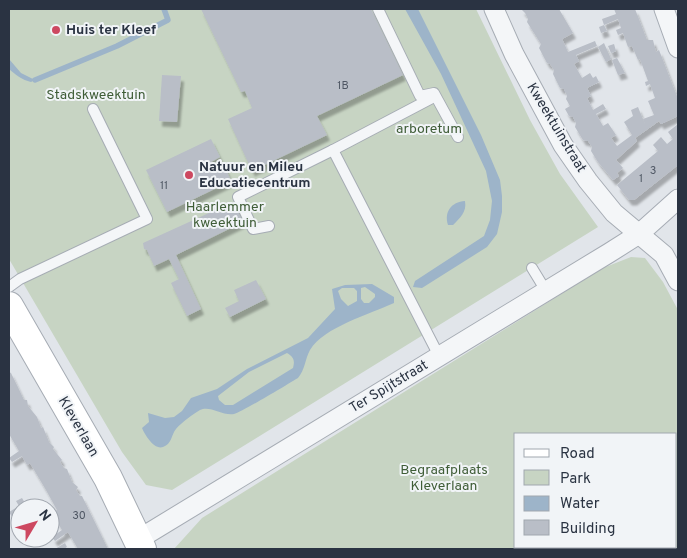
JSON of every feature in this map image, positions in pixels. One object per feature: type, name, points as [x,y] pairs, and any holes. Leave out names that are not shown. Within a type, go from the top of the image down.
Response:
[{"type":"main road","name":"Kleverlaan","points":[[9,306],[108,478],[141,544]]},
{"type":"street","name":"Kweektuinstraat","points":[[494,9],[518,62],[563,145],[614,213],[664,255],[678,281]]},
{"type":"street","points":[[664,9],[678,48]]},
{"type":"street","name":"Ter Spijtstraat","points":[[141,544],[439,356],[639,234],[678,199]]},
{"type":"lane","points":[[378,9],[420,96],[434,92],[458,137]]},
{"type":"lane","points":[[269,226],[253,229],[238,197],[436,96]]},
{"type":"lane","points":[[9,287],[20,279],[147,219],[94,109]]},
{"type":"lane","points":[[333,150],[404,292],[439,356]]},
{"type":"lane","points":[[532,268],[546,291]]},
{"type":"green space","name":"Haarlemmer kweektuin","points":[[9,9],[476,9],[530,120],[560,174],[598,227],[172,490],[146,485],[122,452],[9,259]]},
{"type":"green space","name":"Begraafplaats Kleverlaan","points":[[631,257],[645,258],[663,282],[678,310],[678,549],[174,549],[202,518],[603,268]]},
{"type":"water","points":[[405,9],[418,9],[481,135],[500,180],[502,196],[502,212],[497,234],[487,247],[422,288],[413,287],[415,281],[484,236],[490,220],[492,201],[486,171],[441,74]]},
{"type":"water","points":[[9,59],[21,73],[35,80],[31,82],[22,79],[9,69]]},
{"type":"water","points":[[465,201],[465,208],[458,220],[453,225],[448,225],[447,216],[450,208],[456,203]]},
{"type":"water","points":[[372,284],[394,297],[394,303],[348,322],[326,334],[310,350],[298,378],[246,408],[234,414],[225,414],[208,409],[200,410],[178,426],[168,444],[163,447],[156,446],[148,438],[142,428],[149,422],[148,413],[165,418],[174,417],[182,411],[191,398],[217,389],[247,369],[308,338],[335,309],[332,289],[345,285]],"holes":[[[365,287],[375,294],[375,297],[369,303],[364,303],[361,299],[361,288]],[[342,288],[354,288],[357,291],[357,301],[348,306],[341,299],[338,291]],[[287,353],[291,356],[294,363],[293,368],[233,405],[225,405],[219,400],[218,396],[249,372]]]},
{"type":"building","points":[[201,9],[371,9],[403,75],[317,116],[327,135],[252,171],[228,119],[252,108],[245,91],[241,92]]},
{"type":"building","points":[[521,9],[559,9],[573,33],[562,39],[568,52],[595,41],[597,46],[576,55],[579,61],[574,64],[582,78],[590,73],[593,78],[596,76],[599,82],[587,88],[591,96],[587,98],[593,110],[603,104],[606,109],[596,114],[603,126],[608,123],[616,135],[611,138],[617,146],[632,135],[624,122],[633,116],[631,110],[638,107],[646,127],[643,119],[654,115],[648,101],[655,98],[650,84],[646,86],[645,82],[648,81],[640,59],[638,60],[632,46],[628,47],[623,33],[618,35],[616,30],[621,28],[618,19],[604,25],[602,19],[616,14],[614,9],[635,9],[647,40],[653,40],[656,52],[659,50],[678,99],[678,116],[661,124],[659,121],[635,138],[637,141],[616,160],[623,168],[617,173],[619,176],[613,180],[598,162],[591,151],[592,147],[588,141],[583,140],[575,127],[576,123],[573,117],[569,116],[565,109],[570,106],[564,89],[560,88],[553,74],[554,70],[547,63],[539,48],[541,44]]},
{"type":"building","points":[[604,25],[607,31],[601,33],[599,27]]},
{"type":"building","points":[[604,43],[611,59],[606,62],[598,47]]},
{"type":"building","points":[[614,44],[616,51],[611,53],[608,46]]},
{"type":"building","points":[[617,58],[625,73],[618,75],[612,60]]},
{"type":"building","points":[[162,75],[181,76],[177,122],[159,121]]},
{"type":"building","points":[[678,124],[678,165],[634,200],[629,200],[617,185],[658,151],[653,145],[661,137],[667,144],[673,139],[668,132]]},
{"type":"building","name":"Natuur en Mileu Educatiecentrum","points":[[211,139],[220,157],[211,162],[213,167],[223,162],[231,181],[167,212],[146,170]]},
{"type":"building","points":[[233,202],[243,222],[176,255],[201,309],[187,316],[171,283],[179,279],[169,259],[154,266],[147,250],[144,249],[143,243]]},
{"type":"building","points":[[256,280],[266,299],[230,317],[225,308],[239,301],[234,290]]},
{"type":"building","points":[[9,372],[24,400],[27,400],[28,406],[37,417],[41,428],[43,427],[49,442],[54,447],[53,449],[62,460],[60,462],[67,469],[72,482],[78,487],[76,490],[82,496],[108,549],[78,549],[68,532],[60,538],[60,531],[62,530],[60,527],[60,498],[50,498],[30,463],[27,465],[22,456],[12,462],[9,458],[19,451],[9,434]]},
{"type":"building","points":[[65,543],[67,547],[55,549],[60,548]]},
{"type":"waterway","points":[[35,80],[117,46],[168,20],[164,9]]},
{"type":"place","name":"Huis ter Kleef","points":[[56,30]]},
{"type":"place","name":"Natuur en Mileu Educatiecentrum","points":[[189,175]]},
{"type":"park label","name":"Stadskweektuin","points":[[96,95]]},
{"type":"park label","name":"arboretum","points":[[429,129]]}]
